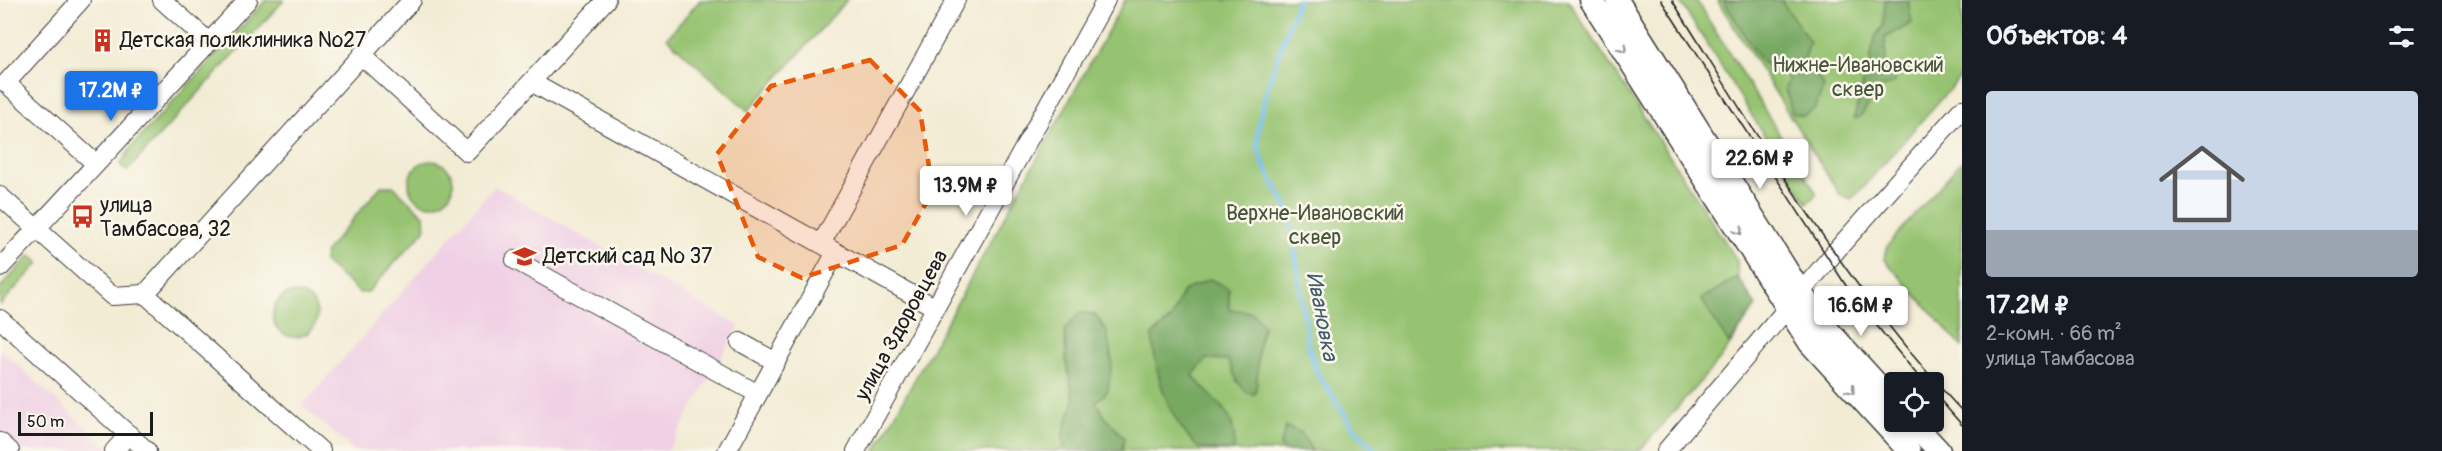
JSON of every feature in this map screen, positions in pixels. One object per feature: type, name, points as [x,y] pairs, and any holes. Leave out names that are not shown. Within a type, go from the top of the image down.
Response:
[{"type":"main road","points":[[1591,0],[1794,301],[1825,327],[1884,392]]},
{"type":"main road","points":[[1617,0],[1794,301],[1810,343],[1909,451]]},
{"type":"main road","points":[[1921,432],[1939,451]]},
{"type":"street","points":[[81,0],[6,83],[96,164]]},
{"type":"street","points":[[162,0],[209,42]]},
{"type":"street","points":[[0,268],[248,0]]},
{"type":"street","points":[[0,196],[112,296],[145,294],[412,0]]},
{"type":"street","points":[[361,55],[468,152],[606,0]]},
{"type":"street","points":[[727,451],[776,362],[829,248],[956,0]]},
{"type":"street","name":"улица Здоровцева","points":[[856,451],[1106,0]]},
{"type":"street","points":[[531,82],[936,308]]},
{"type":"street","points":[[1666,451],[1962,109]]},
{"type":"street","points":[[515,260],[758,394]]},
{"type":"street","points":[[145,294],[321,451]]},
{"type":"street","points":[[0,319],[147,451]]},
{"type":"street","points":[[740,342],[776,362]]},
{"type":"street","points":[[114,451],[129,434]]},
{"type":"street","points":[[0,442],[10,451]]},
{"type":"highlighted area","points":[[870,60],[920,111],[933,191],[902,245],[802,278],[758,257],[717,154],[771,86]]},
{"type":"shaded area","name":"Детский сад № 37","points":[[495,186],[739,326],[668,451],[355,451],[302,406]]},
{"type":"shaded area","points":[[0,349],[112,451],[0,451]]},
{"type":"green space","points":[[266,0],[284,0],[127,171],[120,165],[133,145]]},
{"type":"green space","points":[[700,0],[847,0],[748,111],[667,38]]},
{"type":"green space","name":"Верхне-Ивановский сквер","points":[[1125,0],[1568,0],[1737,260],[1738,277],[1756,306],[1721,358],[1639,451],[875,451]]},
{"type":"green space","points":[[1679,0],[1696,0],[1817,194],[1807,203]]},
{"type":"green space","name":"Нижне-Ивановский сквер","points":[[1717,0],[1962,0],[1962,75],[1851,199],[1840,195]]},
{"type":"green space","points":[[1723,0],[1781,0],[1810,42],[1804,61],[1797,62],[1798,71],[1817,75],[1824,86],[1815,109],[1803,116],[1792,113],[1785,88],[1788,80],[1786,72],[1761,62]]},
{"type":"green space","points":[[1885,0],[1908,0],[1912,23],[1885,38],[1886,65],[1895,72],[1895,83],[1881,88],[1859,118],[1854,118],[1864,80],[1872,73],[1870,60],[1875,37],[1883,26]]},
{"type":"green space","points":[[431,161],[440,162],[447,167],[452,174],[452,192],[447,199],[440,204],[431,205],[422,204],[415,199],[410,192],[409,183],[410,174],[415,167],[422,162]]},
{"type":"green space","points":[[1962,161],[1962,347],[1884,259],[1888,245]]},
{"type":"green space","points":[[381,186],[393,186],[424,215],[425,230],[368,292],[360,293],[324,262],[325,252]]},
{"type":"green space","points":[[30,255],[39,263],[0,305],[0,288]]},
{"type":"green space","points":[[1738,277],[1756,306],[1729,344],[1701,299]]},
{"type":"green space","points":[[1210,279],[1229,289],[1229,309],[1252,312],[1264,326],[1259,342],[1255,394],[1247,393],[1237,381],[1228,360],[1206,359],[1193,375],[1228,416],[1234,436],[1234,451],[1198,448],[1187,436],[1165,396],[1154,351],[1152,335],[1171,319],[1183,291]]},
{"type":"green space","points":[[295,293],[304,294],[311,299],[316,306],[316,324],[311,331],[304,336],[295,337],[286,336],[279,331],[274,324],[273,315],[274,306],[279,299],[286,294]]},
{"type":"green space","points":[[1080,312],[1096,315],[1107,332],[1112,361],[1108,391],[1096,402],[1105,417],[1124,438],[1122,451],[1064,451],[1063,433],[1074,401],[1066,360],[1065,330]]},
{"type":"green space","points":[[1286,427],[1301,432],[1312,451],[1284,451],[1280,446]]},
{"type":"waterway","name":"Ивановка","points":[[1298,0],[1267,92],[1258,143],[1263,162],[1290,215],[1308,345],[1317,373],[1354,428],[1376,451]]},
{"type":"tram line","points":[[1661,0],[1854,298],[1915,372]]},
{"type":"tram line","points":[[1672,0],[1807,213],[1843,265],[1920,364],[1962,411]]},
{"type":"tram line","points":[[1944,404],[1962,425]]},
{"type":"place","name":"Детская поликлиника №27","points":[[102,40]]},
{"type":"place","name":"улица Тамбасова, 32","points":[[82,217]]},
{"type":"place","name":"Детский сад № 37","points":[[525,256]]}]
